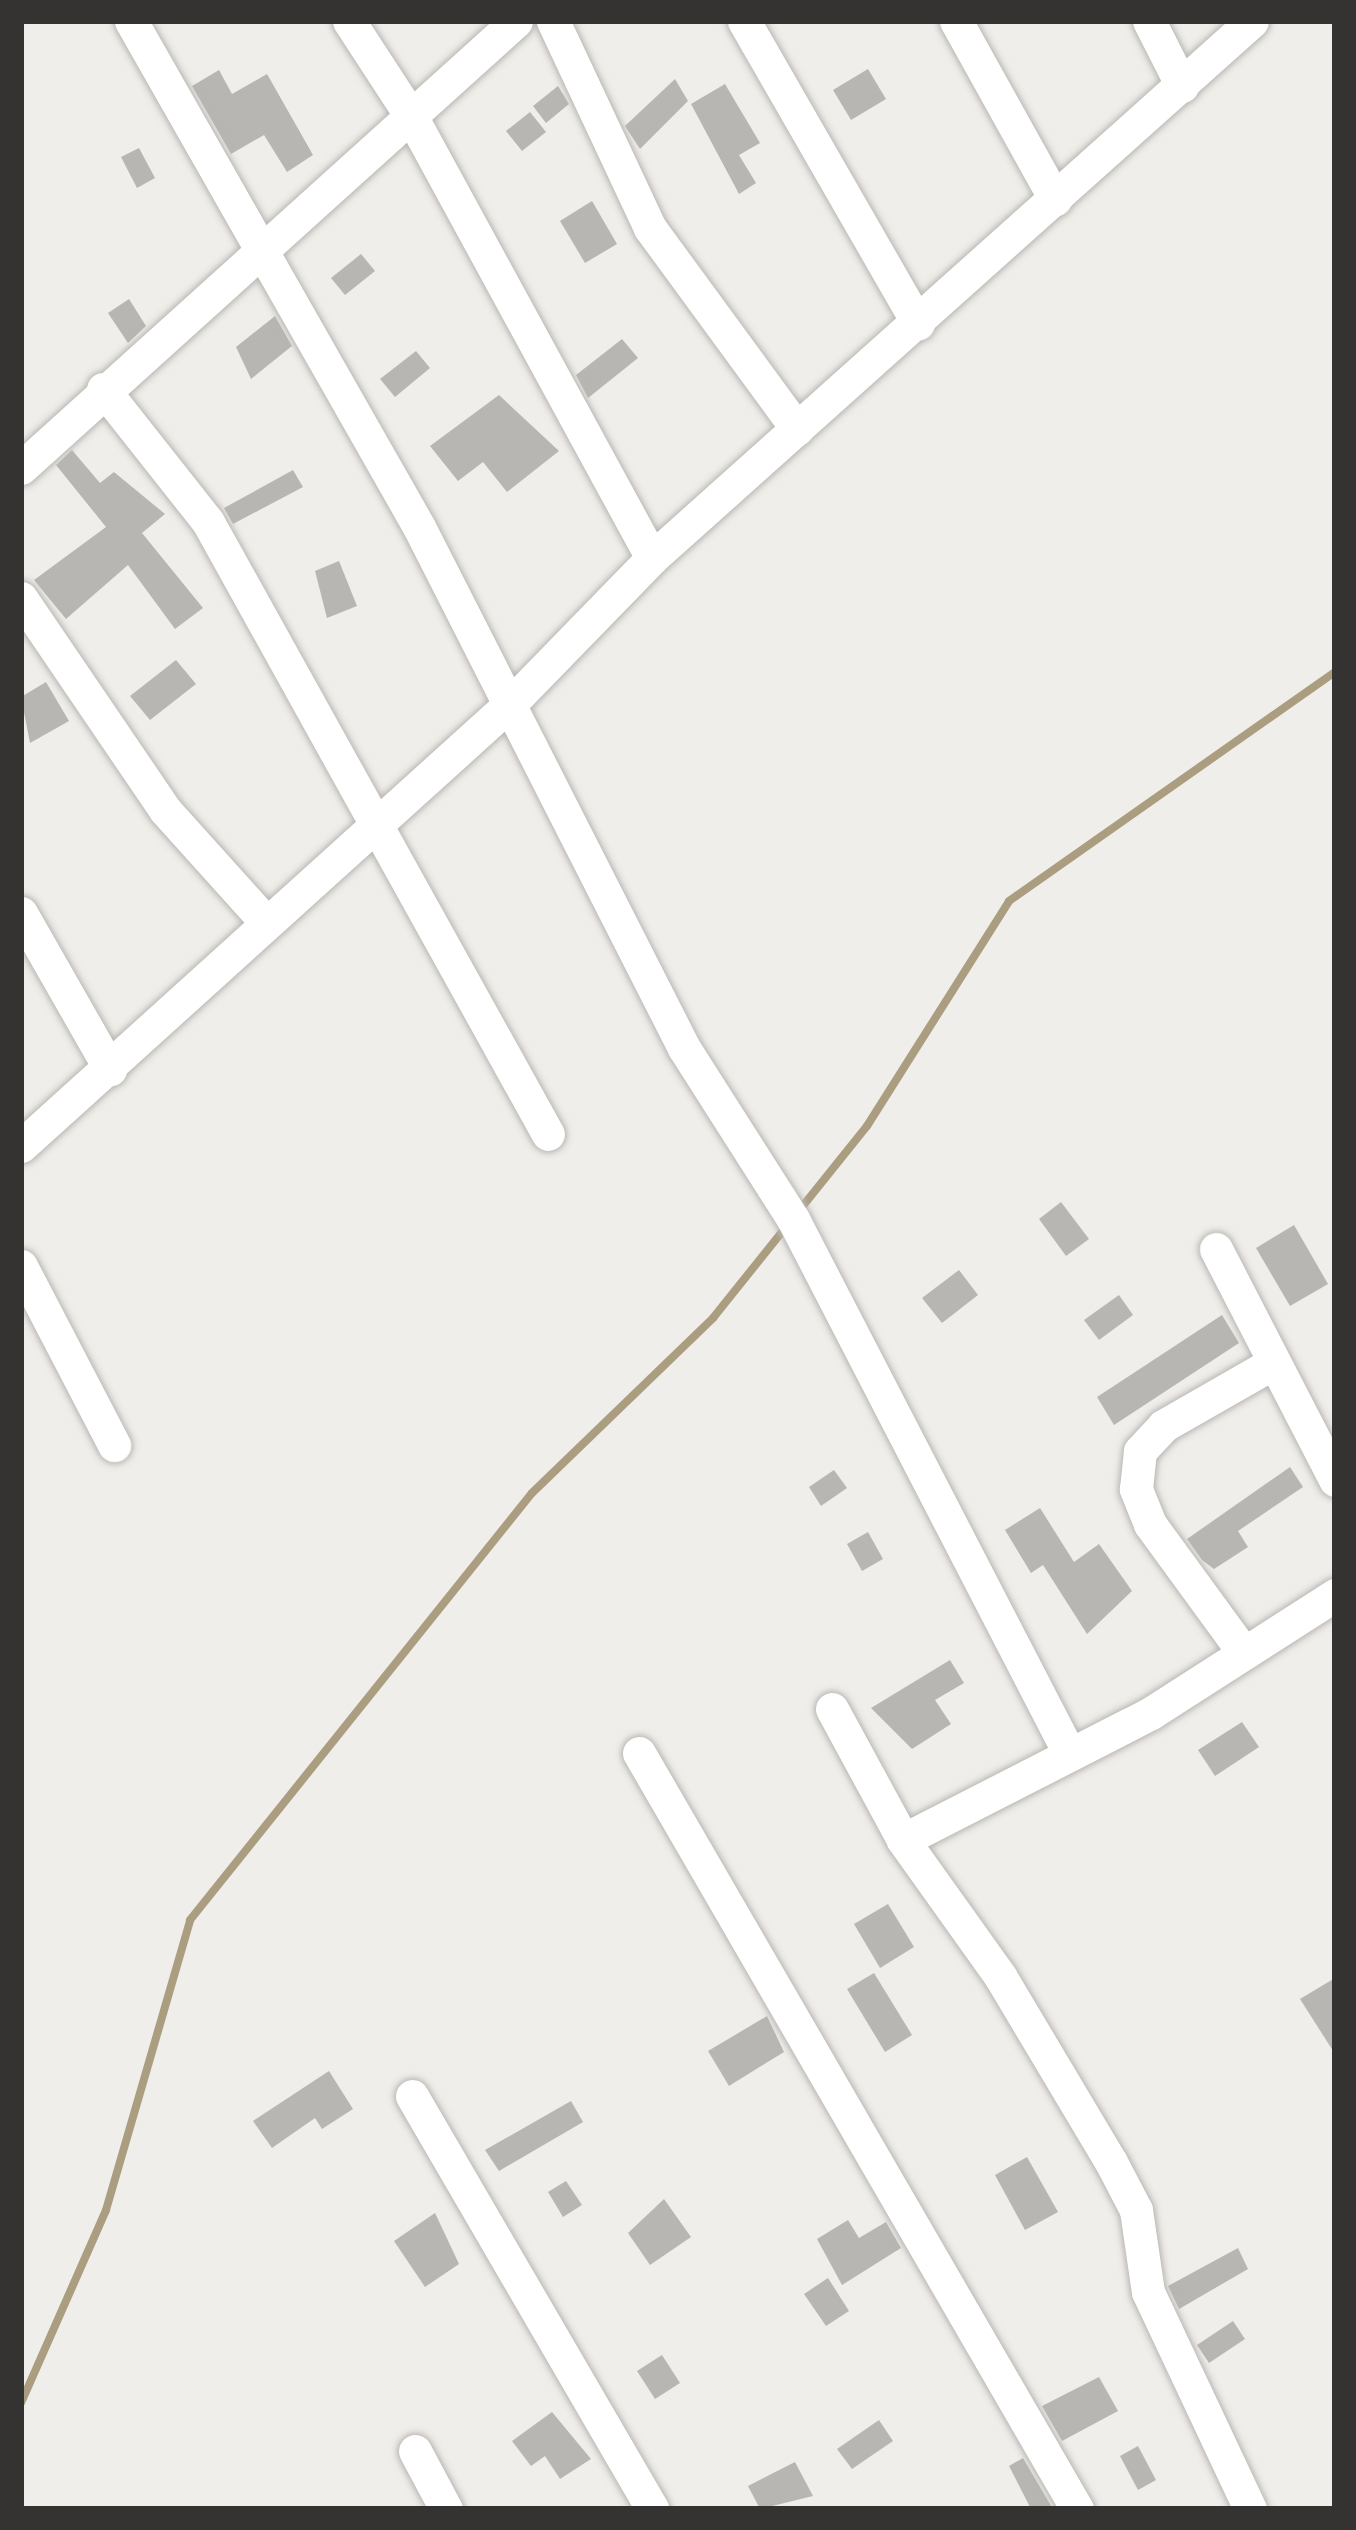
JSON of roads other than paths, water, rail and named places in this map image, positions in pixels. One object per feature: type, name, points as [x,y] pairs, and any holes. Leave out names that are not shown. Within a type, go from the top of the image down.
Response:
[{"type":"street","points":[[131,21],[512,702],[684,1048],[793,1219],[1067,1749]]},
{"type":"street","points":[[349,21],[410,116],[652,558]]},
{"type":"street","points":[[21,468],[259,244],[516,21]]},
{"type":"street","points":[[553,21],[650,228],[797,429]]},
{"type":"street","points":[[745,21],[918,323]]},
{"type":"street","points":[[956,21],[1055,199]]},
{"type":"street","points":[[21,1146],[110,1069],[264,920],[512,702],[652,558],[1252,21]]},
{"type":"street","points":[[1155,31],[1182,86]]},
{"type":"street","points":[[1155,31],[1214,58]]},
{"type":"street","points":[[103,389],[208,522],[548,1134]]},
{"type":"street","points":[[21,598],[165,810],[264,920]]},
{"type":"street","points":[[21,913],[110,1069]]},
{"type":"street","points":[[1216,1249],[1335,1480]]},
{"type":"street","points":[[21,1266],[114,1445]]},
{"type":"street","points":[[1244,1653],[1150,1524],[1138,1470],[1140,1451],[1163,1426],[1273,1363]]},
{"type":"street","points":[[903,1840],[1067,1749],[1151,1713],[1335,1595]]},
{"type":"street","points":[[832,1709],[903,1840],[1000,1976],[1136,2210],[1148,2292],[1250,2509]]},
{"type":"street","points":[[639,1753],[1077,2509]]},
{"type":"street","points":[[412,2096],[652,2509]]},
{"type":"street","points":[[416,2451],[446,2509]]},
{"type":"waterway","points":[[798,1212],[867,1126],[1009,901],[1335,672]]},
{"type":"waterway","points":[[21,2403],[106,2210],[190,1920],[532,1493],[713,1318],[785,1228]]}]
